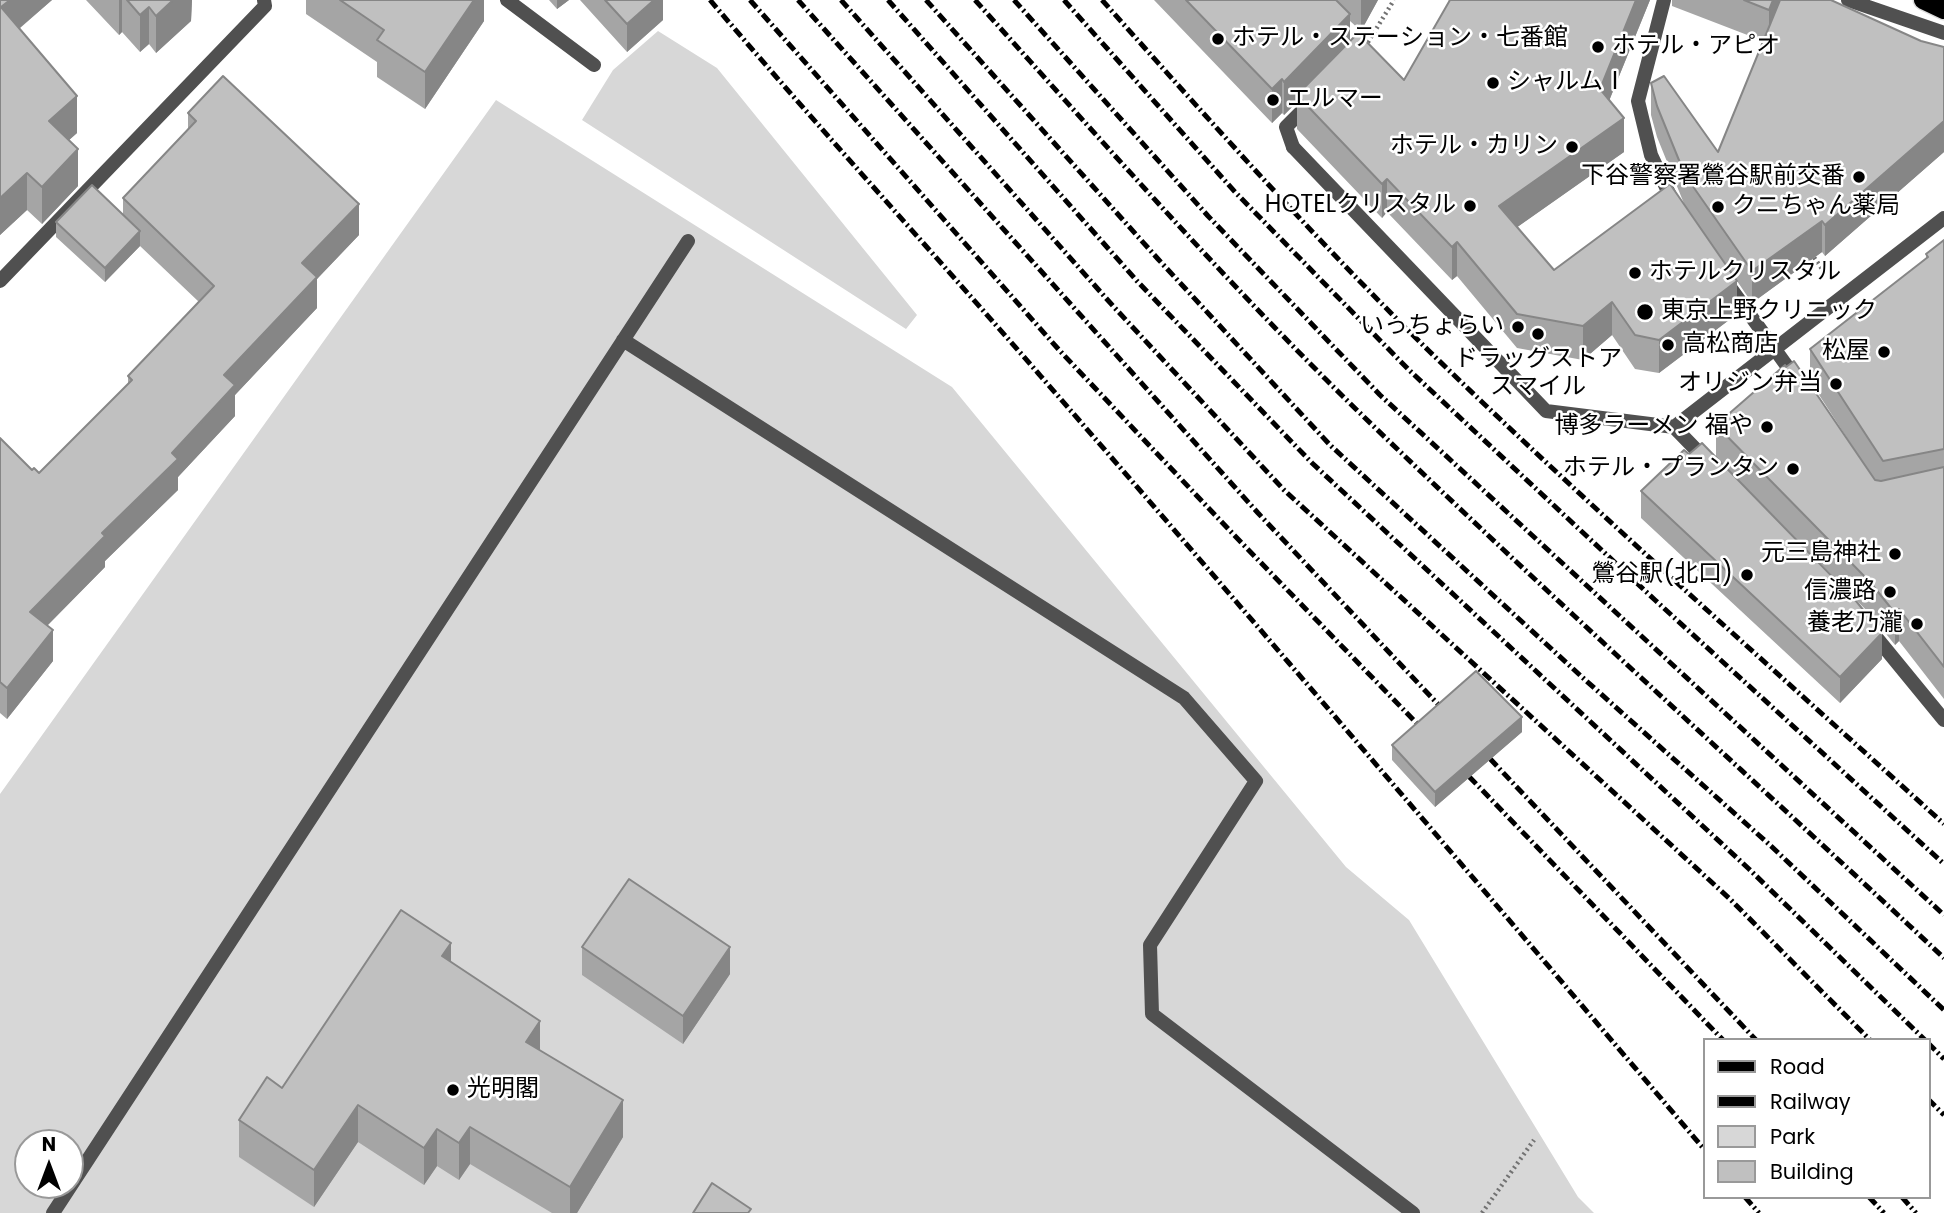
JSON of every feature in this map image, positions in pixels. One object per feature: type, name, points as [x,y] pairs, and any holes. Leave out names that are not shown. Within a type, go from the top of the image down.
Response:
[{"type":"main road","points":[[1923,0],[1944,10]]},
{"type":"street","points":[[0,281],[265,6],[264,0]]},
{"type":"street","points":[[507,0],[594,65]]},
{"type":"street","points":[[1664,0],[1638,101],[1651,155],[1683,219]]},
{"type":"street","points":[[1848,0],[1944,33]]},
{"type":"street","points":[[1316,97],[1286,127],[1293,147],[1546,411],[1674,426],[1722,476]]},
{"type":"street","points":[[1674,426],[1944,218]]},
{"type":"street","points":[[53,1213],[688,241]]},
{"type":"street","points":[[1715,267],[1807,394]]},
{"type":"street","points":[[623,340],[1184,698],[1256,781],[1150,945],[1152,1014],[1413,1213]]},
{"type":"street","points":[[1863,621],[1944,720]]},
{"type":"path","points":[[1364,47],[1394,0]]},
{"type":"path","points":[[1808,248],[1841,298]]},
{"type":"path","points":[[1482,1213],[1534,1140]]},
{"type":"green space","points":[[658,31],[717,68],[917,315],[906,329],[582,120],[613,70]]},
{"type":"green space","points":[[496,100],[952,387],[1346,867],[1409,920],[1578,1197],[1594,1213],[0,1213],[0,794]]},
{"type":"building","points":[[0,0],[10,0],[1,7],[77,96],[49,121],[78,149],[42,187],[27,173],[0,198]]},
{"type":"building","points":[[127,0],[173,0],[156,16],[149,7],[140,15]]},
{"type":"building","points":[[340,0],[474,0],[425,72],[377,40],[384,30]]},
{"type":"building","points":[[605,0],[654,0],[627,24]]},
{"type":"building","points":[[1186,0],[1336,0],[1350,14],[1284,82],[1282,79],[1272,89]]},
{"type":"building","points":[[1450,0],[1636,0],[1600,89],[1624,118],[1499,206],[1554,270],[1670,184],[1737,281],[1659,340],[1635,335],[1612,302],[1583,326],[1517,314],[1457,242],[1452,247],[1387,179],[1382,184],[1297,95],[1358,33],[1404,80]]},
{"type":"building","points":[[1744,0],[1773,0],[1769,10]]},
{"type":"building","points":[[1780,0],[1831,0],[1921,41],[1944,47],[1944,121],[1825,225],[1822,221],[1752,271],[1685,175],[1657,106],[1651,83],[1664,76],[1718,152]]},
{"type":"building","points":[[223,76],[359,204],[302,263],[317,277],[224,375],[235,385],[172,453],[178,459],[102,533],[105,536],[30,612],[53,630],[7,688],[0,682],[0,438],[32,470],[34,468],[39,473],[132,380],[128,376],[214,286],[123,198],[196,121],[188,113]]},
{"type":"building","points":[[92,185],[140,231],[105,268],[56,222]]},
{"type":"building","points":[[1944,240],[1944,449],[1883,461],[1810,349],[1928,257],[1926,254]]},
{"type":"building","points":[[1794,361],[1875,480],[1944,467],[1944,667],[1899,609],[1895,613],[1870,582],[1716,425],[1785,365],[1786,367]]},
{"type":"building","points":[[1702,443],[1856,601],[1882,633],[1840,677],[1641,491],[1684,450],[1689,454]]},
{"type":"building","points":[[1476,671],[1522,717],[1435,792],[1392,745]]},
{"type":"building","points":[[629,879],[730,947],[683,1016],[582,947]]},
{"type":"building","points":[[401,910],[451,943],[442,956],[540,1021],[526,1042],[623,1100],[570,1187],[470,1127],[459,1143],[437,1129],[424,1148],[358,1105],[314,1170],[239,1120],[267,1077],[282,1088]]},
{"type":"building","points":[[712,1183],[751,1209],[748,1213],[693,1213]]},
{"type":"railway","points":[[710,0],[1205,566],[1702,1147]]},
{"type":"railway","points":[[750,0],[1060,351],[1431,738]]},
{"type":"railway","points":[[798,0],[1258,513],[1450,717]]},
{"type":"railway","points":[[841,0],[1113,306],[1284,490],[1730,899],[1868,1038]]},
{"type":"railway","points":[[888,0],[1137,281],[1312,463],[1749,869],[1923,1038]]},
{"type":"railway","points":[[926,0],[1158,259],[1330,445],[1582,677],[1771,846],[1944,1010]]},
{"type":"railway","points":[[975,0],[1214,264],[1312,366],[1579,621],[1944,958]]},
{"type":"railway","points":[[1014,0],[1208,216],[1380,395],[1944,915]]},
{"type":"railway","points":[[1064,0],[1235,192],[1408,369],[1655,600],[1944,864]]},
{"type":"railway","points":[[1102,0],[1303,222],[1429,351],[1620,530],[1944,824]]},
{"type":"railway","points":[[1477,745],[1754,1038]]},
{"type":"railway","points":[[1456,763],[1721,1038]]},
{"type":"railway","points":[[1930,1045],[1944,1059]]},
{"type":"railway","points":[[1930,1101],[1944,1115]]},
{"type":"railway","points":[[1747,1199],[1759,1213]]},
{"type":"railway","points":[[1871,1199],[1884,1213]]},
{"type":"railway","points":[[1904,1199],[1916,1213]]},
{"type":"place","name":"ホテル・ステーション・七番館","points":[[1218,39]]},
{"type":"place","name":"ホテル・アピオ","points":[[1598,47]]},
{"type":"place","name":"シャルムⅠ","points":[[1493,83]]},
{"type":"place","name":"エルマー","points":[[1273,100]]},
{"type":"place","name":"ホテル・カリン","points":[[1572,147]]},
{"type":"place","name":"下谷警察署鶯谷駅前交番","points":[[1859,177]]},
{"type":"place","name":"HOTELクリスタル","points":[[1470,206]]},
{"type":"place","name":"クニちゃん薬局","points":[[1718,207]]},
{"type":"place","name":"ホテルクリスタル","points":[[1635,273]]},
{"type":"place","name":"東京上野クリニック","points":[[1645,312]]},
{"type":"place","name":"いっちょらい","points":[[1518,327]]},
{"type":"place","name":"ドラッグストア スマイル","points":[[1538,334]]},
{"type":"place","name":"高松商店","points":[[1668,345]]},
{"type":"place","name":"松屋","points":[[1884,352]]},
{"type":"place","name":"オリジン弁当","points":[[1836,384]]},
{"type":"place","name":"博多ラーメン 福や","points":[[1767,427]]},
{"type":"place","name":"ホテル・プランタン","points":[[1793,469]]},
{"type":"place","name":"元三島神社","points":[[1895,554]]},
{"type":"place","name":"鶯谷駅(北口)","points":[[1747,575]]},
{"type":"place","name":"信濃路","points":[[1890,592]]},
{"type":"place","name":"養老乃瀧","points":[[1917,624]]},
{"type":"place","name":"光明閣","points":[[453,1090]]}]
